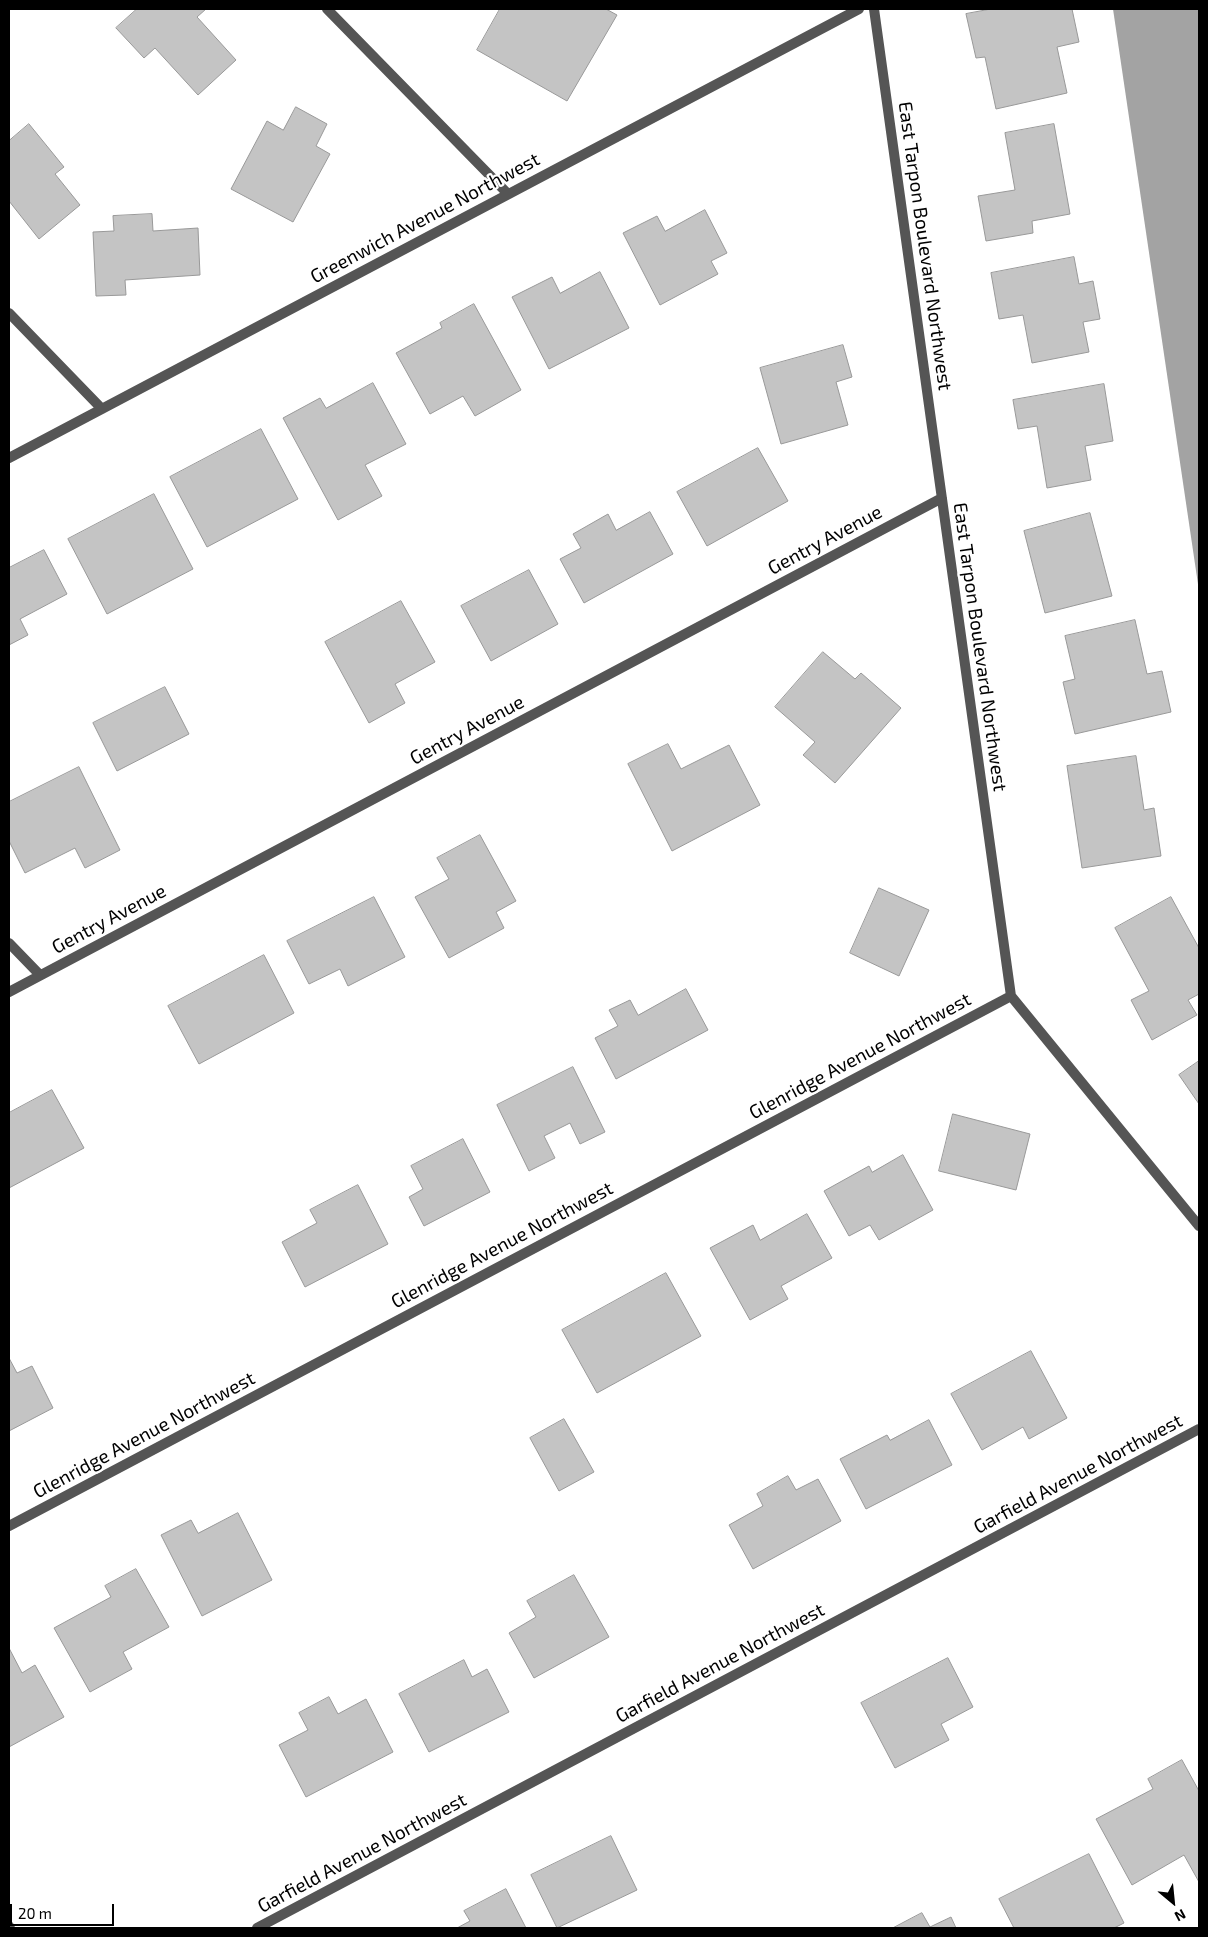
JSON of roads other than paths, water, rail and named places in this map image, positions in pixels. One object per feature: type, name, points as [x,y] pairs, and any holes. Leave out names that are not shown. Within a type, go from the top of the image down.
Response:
[{"type":"street","points":[[327,9],[508,194]]},
{"type":"street","name":"Greenwich Avenue Northwest","points":[[9,458],[859,9]]},
{"type":"street","name":"East Tarpon Boulevard Northwest","points":[[874,9],[1011,996]]},
{"type":"street","points":[[9,313],[102,409]]},
{"type":"street","name":"Gentry Avenue","points":[[9,992],[942,498]]},
{"type":"street","points":[[9,943],[40,975]]},
{"type":"street","points":[[1011,996],[1199,1226]]},
{"type":"street","name":"Glenridge Avenue Northwest","points":[[9,1526],[1011,996]]},
{"type":"street","name":"Garfield Avenue Northwest","points":[[257,1928],[1199,1429]]}]
